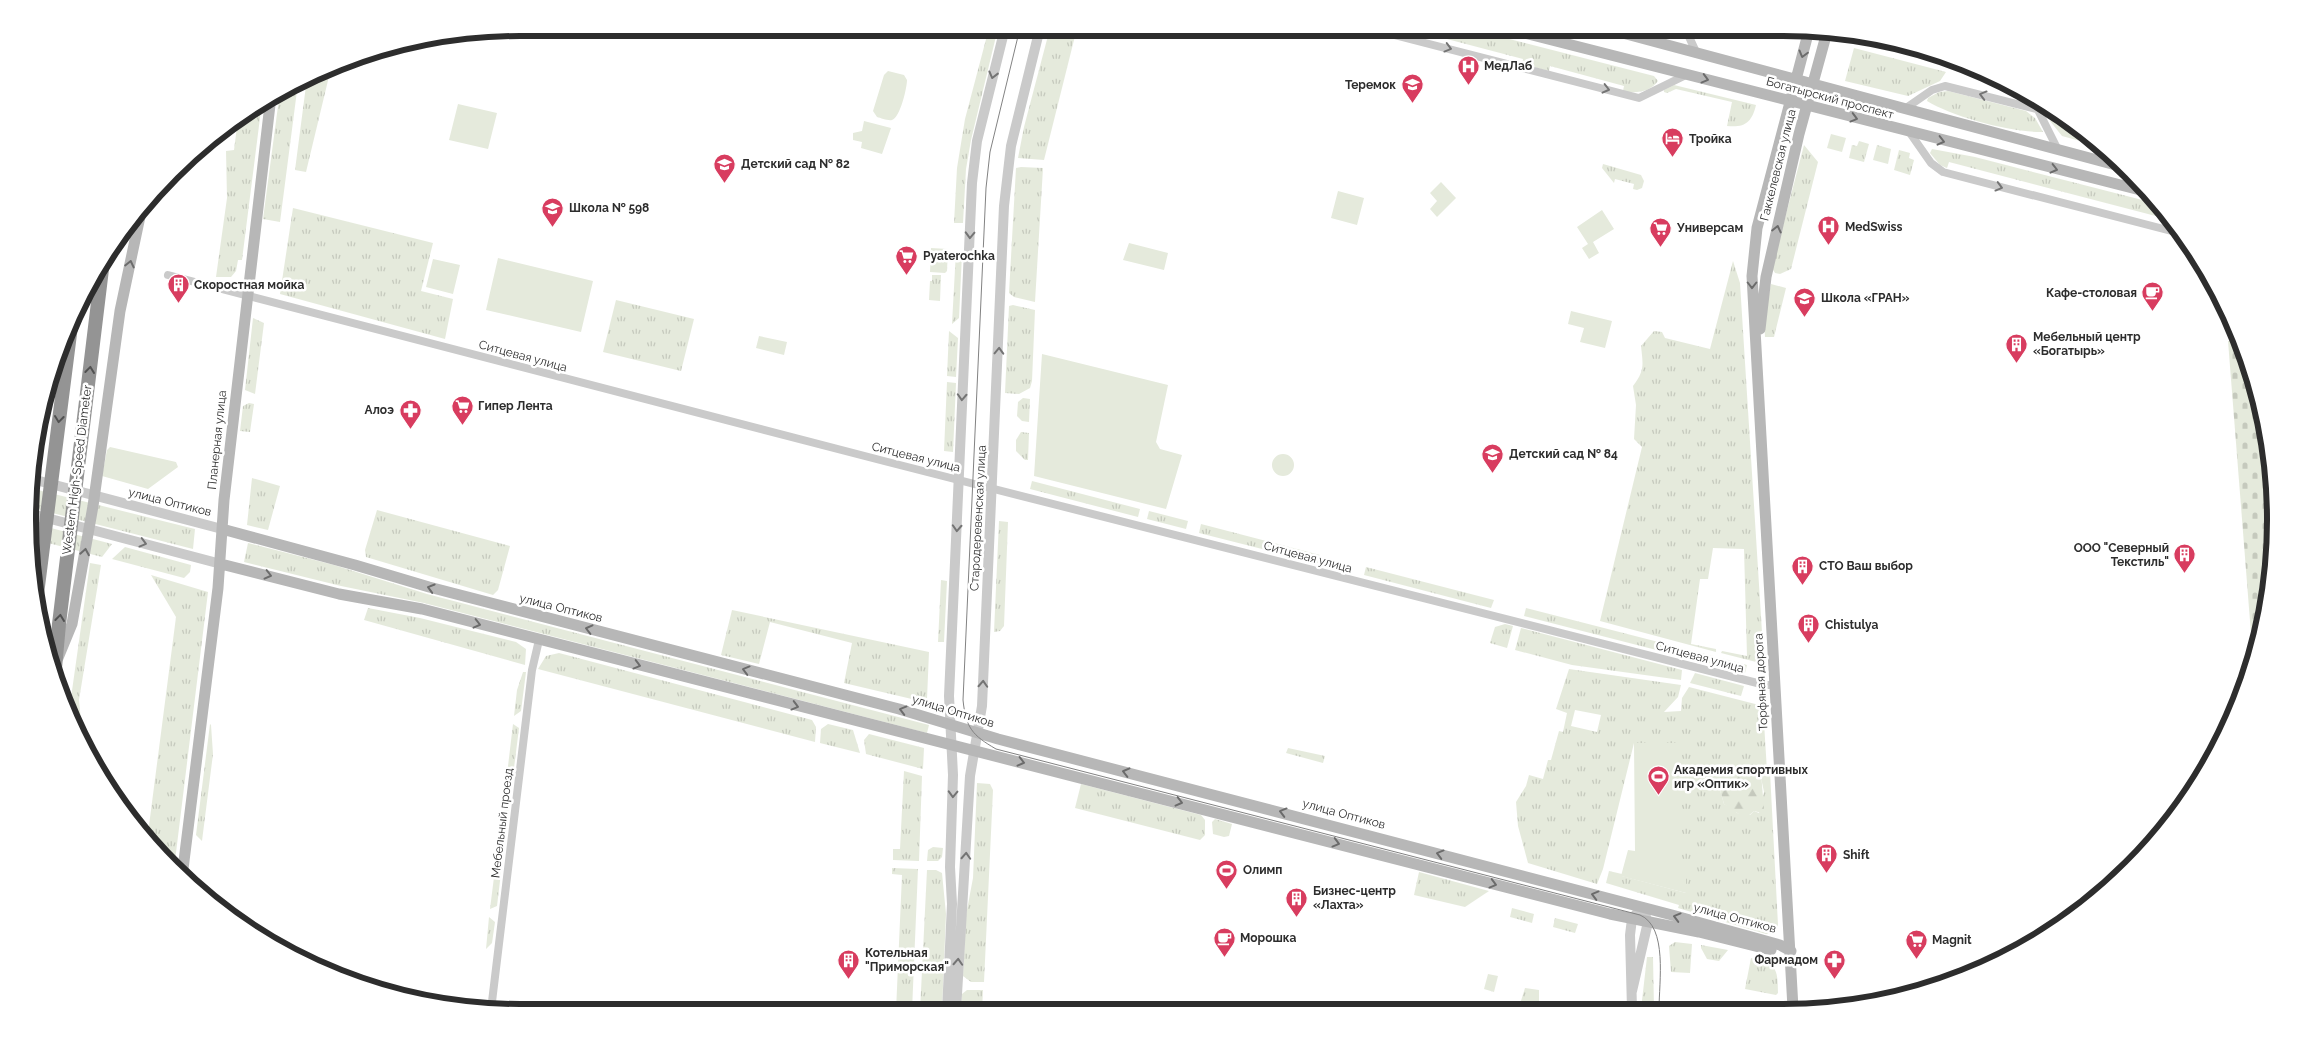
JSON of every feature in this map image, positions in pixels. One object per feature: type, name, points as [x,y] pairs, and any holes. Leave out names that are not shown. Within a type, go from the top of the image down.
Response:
[{"type":"highway","name":"Western High-Speed Diameter","points":[[56,655],[101,278]]},
{"type":"highway","name":"Western High-Speed Diameter","points":[[39,576],[68,348]]},
{"type":"main road","name":"Богатырский проспект","points":[[1536,36],[1910,133],[2135,189]]},
{"type":"main road","name":"Богатырский проспект","points":[[1635,36],[2110,164]]},
{"type":"main road","name":"Гаккелевская улица","points":[[1757,228],[1807,37]]},
{"type":"main road","name":"Гаккелевская улица","points":[[1766,277],[1825,38]]},
{"type":"main road","name":"Планерная улица","points":[[183,867],[221,564],[222,529],[270,106]]},
{"type":"main road","points":[[58,662],[72,624],[93,506],[120,311],[138,223]]},
{"type":"main road","name":"Торфяная дорога","points":[[1757,228],[1752,276],[1753,320],[1757,353],[1794,1004]]},
{"type":"main road","name":"Торфяная дорога","points":[[1757,353],[1766,277]]},
{"type":"main road","name":"улица Оптиков","points":[[222,529],[355,564],[429,588],[1642,907],[1780,945],[1791,951]]},
{"type":"main road","name":"улица Оптиков","points":[[221,564],[339,594],[422,610],[1632,919],[1699,932],[1779,952],[1791,951]]},
{"type":"street","name":"Стародеревенская улица","points":[[947,1004],[952,904],[950,867],[953,775],[949,696],[972,183],[977,141],[1003,36]]},
{"type":"street","name":"Стародеревенская улица","points":[[956,1004],[960,904],[966,867],[970,776],[982,706],[1004,206],[1011,146],[1038,36]]},
{"type":"street","points":[[1398,36],[1639,98],[1686,74]]},
{"type":"street","points":[[1689,36],[1696,52]]},
{"type":"street","points":[[1906,108],[1932,90],[1946,86],[2038,110],[2058,150]]},
{"type":"street","points":[[1910,133],[1931,163],[1942,172],[2170,231]]},
{"type":"street","name":"Ситцевая улица","points":[[168,275],[1749,681],[1765,685],[1775,685]]},
{"type":"street","name":"улица Оптиков","points":[[38,481],[222,529]]},
{"type":"street","name":"улица Оптиков","points":[[36,515],[221,564]]},
{"type":"street","name":"Мебельный проезд","points":[[492,1003],[531,679],[539,640]]},
{"type":"street","points":[[1632,990],[1648,922],[1642,907],[1632,919],[1630,935],[1632,1004]]},
{"type":"green space","points":[[987,36],[996,36],[971,140],[966,169],[963,223],[954,223],[957,168],[965,119]]},
{"type":"green space","points":[[1048,36],[1075,36],[1044,160],[1018,158],[1024,127]]},
{"type":"green space","points":[[1435,36],[1497,36],[1654,76],[1658,81],[1647,90],[1623,91],[1624,86],[1550,66],[1549,71],[1522,64],[1523,59]]},
{"type":"green space","points":[[1854,48],[1946,72],[1940,81],[1908,96],[1845,81]]},
{"type":"green space","points":[[888,71],[904,75],[907,80],[900,109],[892,120],[877,117],[873,111],[884,75]]},
{"type":"green space","points":[[329,76],[306,172],[295,170],[306,86]]},
{"type":"green space","points":[[1674,85],[1756,105],[1747,123],[1739,126],[1727,126],[1732,102],[1676,89],[1667,93],[1664,92],[1664,90]]},
{"type":"green space","points":[[297,91],[280,222],[263,219],[279,101]]},
{"type":"green space","points":[[1948,91],[2026,111],[2035,118],[2043,132],[2016,130],[1984,123],[1952,113],[1927,101],[1928,98],[1939,92]]},
{"type":"green space","points":[[458,104],[497,113],[488,149],[449,140]]},
{"type":"green space","points":[[261,112],[242,260],[238,260],[236,271],[231,277],[216,277],[227,198],[226,151],[234,150],[237,128]]},
{"type":"green space","points":[[2052,118],[2085,142],[2062,136],[2050,121]]},
{"type":"green space","points":[[864,121],[891,128],[882,154],[861,148],[862,142],[853,140],[853,133],[862,131]]},
{"type":"green space","points":[[1831,134],[1846,138],[1842,152],[1827,148]]},
{"type":"green space","points":[[1859,141],[1869,144],[1864,162],[1849,158],[1852,145],[1857,146]]},
{"type":"green space","points":[[1804,145],[1818,162],[1791,269],[1780,274],[1775,273],[1772,268]]},
{"type":"green space","points":[[1877,145],[1891,149],[1888,164],[1873,160]]},
{"type":"green space","points":[[1932,149],[1975,157],[2147,201],[2160,217],[1949,162],[1947,168],[1940,165],[1930,153]]},
{"type":"green space","points":[[1899,150],[1910,153],[1909,158],[1914,160],[1910,175],[1894,170]]},
{"type":"green space","points":[[1603,164],[1641,175],[1644,181],[1642,188],[1633,189],[1634,184],[1615,179],[1614,183],[1602,168]]},
{"type":"green space","points":[[1016,168],[1043,168],[1035,302],[1014,297],[1009,293]]},
{"type":"green space","points":[[1441,182],[1456,198],[1437,217],[1430,209],[1437,201],[1430,193]]},
{"type":"green space","points":[[1338,191],[1364,198],[1357,225],[1331,218]]},
{"type":"green space","points":[[293,208],[433,243],[421,291],[453,299],[445,339],[280,294]]},
{"type":"green space","points":[[1602,210],[1614,229],[1593,242],[1599,253],[1589,259],[1582,248],[1588,244],[1577,227]]},
{"type":"green space","points":[[1129,243],[1168,253],[1164,270],[1123,260]]},
{"type":"green space","points":[[931,248],[948,249],[947,271],[945,273],[930,272]]},
{"type":"green space","points":[[956,251],[962,254],[959,318],[952,324]]},
{"type":"green space","points":[[498,258],[593,281],[581,332],[486,310]]},
{"type":"green space","points":[[433,259],[460,265],[453,294],[426,287]]},
{"type":"green space","points":[[1733,261],[1740,283],[1764,664],[1721,653],[1722,651],[1747,656],[1744,549],[1713,548],[1708,579],[1700,579],[1691,644],[1716,649],[1716,652],[1600,621],[1642,447],[1634,439],[1636,405],[1633,386],[1640,376],[1642,367],[1641,346],[1654,331],[1662,332],[1665,338],[1710,349]]},
{"type":"green space","points":[[932,275],[941,275],[940,301],[929,300]]},
{"type":"green space","points":[[1771,284],[1786,288],[1774,337],[1765,337],[1764,318]]},
{"type":"green space","points":[[616,300],[694,319],[681,371],[603,352]]},
{"type":"green space","points":[[1013,305],[1035,310],[1032,381],[1030,388],[1019,394],[1005,393],[1009,306]]},
{"type":"green space","points":[[1571,311],[1612,321],[1605,348],[1580,342],[1584,328],[1568,324]]},
{"type":"green space","points":[[253,318],[264,323],[255,394],[245,390]]},
{"type":"green space","points":[[949,331],[958,338],[956,377],[947,376]]},
{"type":"green space","points":[[759,336],[787,342],[784,355],[756,348]]},
{"type":"green space","points":[[2228,341],[2232,341],[2250,395],[2263,457],[2266,488],[2266,552],[2263,583],[2251,639]]},
{"type":"green space","points":[[1042,354],[1168,385],[1156,442],[1160,449],[1182,455],[1166,509],[1034,476]]},
{"type":"green space","points":[[947,382],[956,383],[953,452],[944,451]]},
{"type":"green space","points":[[1023,398],[1030,399],[1029,422],[1022,421],[1017,416],[1018,402]]},
{"type":"green space","points":[[249,403],[254,404],[250,432],[240,431],[243,406]]},
{"type":"green space","points":[[1021,432],[1029,433],[1028,460],[1025,460],[1016,451],[1016,440]]},
{"type":"green space","points":[[110,447],[176,462],[178,467],[148,489],[102,476],[107,450]]},
{"type":"green space","points":[[1283,454],[1291,457],[1294,465],[1291,473],[1283,476],[1275,473],[1272,465],[1275,457]]},
{"type":"green space","points":[[252,478],[280,486],[268,530],[247,525]]},
{"type":"green space","points":[[1032,481],[1140,509],[1138,517],[1030,489]]},
{"type":"green space","points":[[37,490],[195,529],[193,549],[36,509]]},
{"type":"green space","points":[[377,510],[510,546],[498,590],[493,595],[366,557],[365,550]]},
{"type":"green space","points":[[1149,511],[1188,521],[1186,529],[1147,519]]},
{"type":"green space","points":[[999,521],[1008,522],[1004,626],[1000,631],[994,632]]},
{"type":"green space","points":[[36,524],[112,544],[102,557],[37,540]]},
{"type":"green space","points":[[1201,524],[1320,555],[1318,563],[1199,533]]},
{"type":"green space","points":[[248,543],[334,565],[427,594],[929,725],[927,733],[424,603],[341,586],[244,562]]},
{"type":"green space","points":[[125,547],[191,565],[190,572],[184,578],[112,559]]},
{"type":"green space","points":[[90,563],[101,565],[79,700],[81,723],[71,699]]},
{"type":"green space","points":[[1366,567],[1494,600],[1491,608],[1364,575]]},
{"type":"green space","points":[[151,575],[208,592],[175,859],[148,830],[176,617]]},
{"type":"green space","points":[[941,580],[947,581],[944,642],[938,642]]},
{"type":"green space","points":[[368,608],[420,618],[516,642],[526,649],[525,665],[364,620]]},
{"type":"green space","points":[[1526,608],[1713,656],[1711,664],[1524,616]]},
{"type":"green space","points":[[732,610],[929,652],[927,699],[917,697],[916,700],[844,683],[852,643],[770,622],[759,664],[721,655]]},
{"type":"green space","points":[[1505,624],[1513,626],[1507,648],[1490,643],[1495,627]]},
{"type":"green space","points":[[1521,628],[1682,670],[1681,680],[1572,665],[1515,650]]},
{"type":"green space","points":[[559,653],[812,720],[816,727],[815,742],[538,669],[546,656]]},
{"type":"green space","points":[[1721,658],[1747,665],[1745,673],[1719,666]]},
{"type":"green space","points":[[1569,669],[1681,685],[1678,697],[1664,712],[1681,711],[1682,698],[1689,687],[1763,706],[1767,771],[1770,772],[1778,925],[1775,932],[1766,934],[1678,908],[1679,905],[1606,883],[1609,871],[1686,893],[1682,864],[1682,743],[1634,743],[1603,869],[1597,884],[1528,863],[1518,826],[1516,802],[1526,786],[1529,775],[1543,779],[1548,760],[1551,760],[1559,731],[1563,732],[1567,713],[1556,709]],"holes":[[[1575,710],[1601,715],[1597,732],[1571,726]],[[1736,770],[1760,773],[1764,792],[1759,813],[1754,811],[1750,815],[1737,813],[1733,808],[1724,804],[1720,790],[1722,784],[1735,776]]]},
{"type":"green space","points":[[523,672],[526,672],[521,711],[514,716],[517,690]]},
{"type":"green space","points":[[1695,673],[1744,686],[1741,696],[1690,683]]},
{"type":"green space","points":[[210,724],[213,754],[202,841],[196,835]]},
{"type":"green space","points":[[513,724],[519,728],[505,840],[499,842]]},
{"type":"green space","points":[[828,724],[853,730],[860,753],[820,743],[821,729]]},
{"type":"green space","points":[[869,734],[924,748],[923,769],[866,754],[864,740]]},
{"type":"green space","name":"Академия спортивных игр «Оптик»","points":[[1634,743],[1682,743],[1682,864],[1686,865],[1686,893],[1621,876],[1628,850],[1635,851]]},
{"type":"green space","points":[[1288,748],[1325,756],[1323,763],[1286,753]]},
{"type":"green space","points":[[1748,761],[1754,763],[1761,773],[1764,809],[1762,813],[1754,811],[1747,817],[1738,814],[1724,804],[1720,790],[1725,780],[1735,776],[1739,764]]},
{"type":"green space","points":[[904,771],[922,776],[919,861],[893,860],[893,849],[900,849]]},
{"type":"green space","points":[[977,783],[990,784],[993,790],[984,982],[971,982],[963,976],[966,915],[973,878]]},
{"type":"green space","points":[[1081,784],[1201,815],[1205,820],[1205,835],[1200,840],[1075,808]]},
{"type":"green space","points":[[1215,819],[1232,824],[1229,836],[1224,837],[1213,834],[1212,822]]},
{"type":"green space","points":[[933,847],[943,848],[942,857],[938,861],[927,861],[928,850]]},
{"type":"green space","points":[[497,853],[503,856],[497,906],[490,909]]},
{"type":"green space","points":[[892,868],[918,869],[912,1004],[896,1004],[902,875],[892,874]]},
{"type":"green space","points":[[927,870],[936,870],[942,873],[946,914],[942,1004],[920,1004]]},
{"type":"green space","points":[[1419,872],[1489,891],[1465,907],[1414,895]]},
{"type":"green space","points":[[1512,908],[1534,914],[1532,923],[1510,917]]},
{"type":"green space","points":[[489,917],[495,922],[492,943],[486,949]]},
{"type":"green space","points":[[1555,918],[1578,924],[1575,933],[1553,927]]},
{"type":"green space","points":[[1675,942],[1692,944],[1690,973],[1671,972],[1669,946]]},
{"type":"green space","points":[[1701,945],[1728,950],[1719,961],[1707,959]]},
{"type":"green space","points":[[1647,957],[1653,957],[1654,1004],[1642,1004]]},
{"type":"green space","points":[[1751,958],[1766,962],[1774,968],[1778,985],[1778,993],[1776,995],[1745,989]]},
{"type":"green space","points":[[1488,974],[1498,976],[1494,992],[1484,989]]},
{"type":"green space","points":[[1525,988],[1539,990],[1539,1001],[1537,1004],[1520,1004]]},
{"type":"green space","points":[[967,990],[983,990],[982,1004],[961,1004],[962,994]]},
{"type":"tram line","points":[[1018,36],[990,152],[986,188],[963,700],[968,724],[976,735],[996,749],[1640,915],[1649,921],[1655,931],[1658,943],[1660,956],[1659,1004]]},
{"type":"place","name":"МедЛаб","points":[[1468,85]]},
{"type":"place","name":"Теремок","points":[[1412,104]]},
{"type":"place","name":"Тройка","points":[[1673,158]]},
{"type":"place","name":"Детский сад № 82","points":[[725,183]]},
{"type":"place","name":"Школа № 598","points":[[553,227]]},
{"type":"place","name":"MedSwiss","points":[[1829,246]]},
{"type":"place","name":"Универсам","points":[[1661,247]]},
{"type":"place","name":"Pyaterochka","points":[[907,275]]},
{"type":"place","name":"Скоростная мойка","points":[[178,304]]},
{"type":"place","name":"Кафе-столовая","points":[[2153,312]]},
{"type":"place","name":"Школа «ГРАН»","points":[[1805,317]]},
{"type":"place","name":"Мебельный центр «Богатырь»","points":[[2017,363]]},
{"type":"place","name":"Гипер Лента","points":[[462,425]]},
{"type":"place","name":"Алоэ","points":[[410,429]]},
{"type":"place","name":"Детский сад № 84","points":[[1493,473]]},
{"type":"place","name":"ООО \"Северный Текстиль\"","points":[[2185,574]]},
{"type":"place","name":"СТО Ваш выбор","points":[[1803,585]]},
{"type":"place","name":"Chistulya","points":[[1809,644]]},
{"type":"place","name":"Академия спортивных игр «Оптик»","points":[[1658,796]]},
{"type":"place","name":"Shift","points":[[1827,874]]},
{"type":"place","name":"Олимп","points":[[1227,889]]},
{"type":"place","name":"Бизнес-центр «Лахта»","points":[[1297,917]]},
{"type":"place","name":"Морошка","points":[[1224,957]]},
{"type":"place","name":"Magnit","points":[[1916,959]]},
{"type":"place","name":"Котельная \"Приморская\"","points":[[849,979]]},
{"type":"place","name":"Фармадом","points":[[1834,979]]}]
